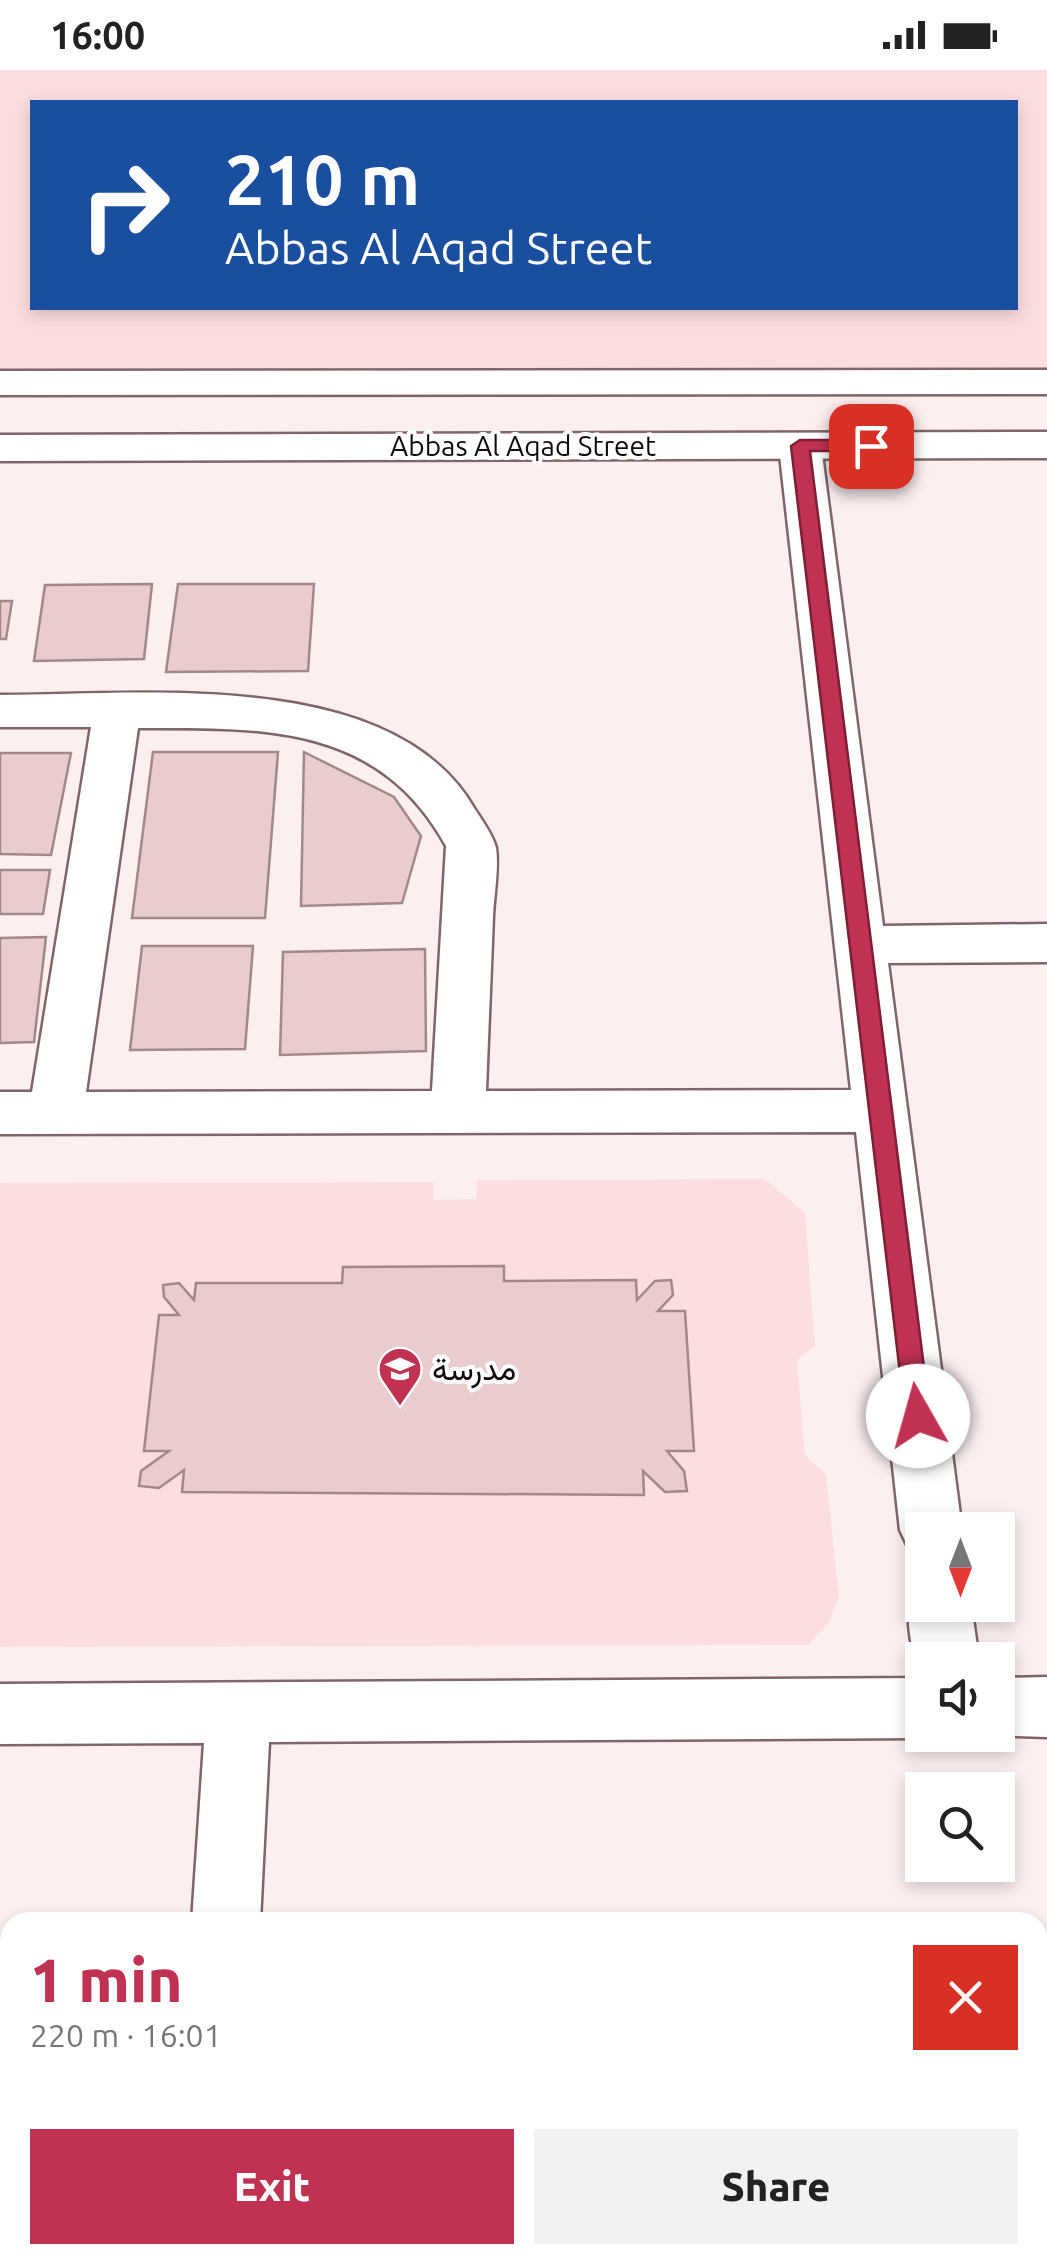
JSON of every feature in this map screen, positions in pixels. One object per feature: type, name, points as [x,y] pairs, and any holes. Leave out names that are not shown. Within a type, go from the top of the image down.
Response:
[{"type":"street","name":"Abbas Al Aqad Street","points":[[0,383],[1047,382]]},
{"type":"street","name":"Abbas Al Aqad Street","points":[[0,448],[1047,445]]},
{"type":"street","points":[[800,446],[929,1512]]},
{"type":"street","points":[[0,711],[259,713],[321,724],[404,760],[446,800],[471,846],[458,1112]]},
{"type":"street","points":[[56,1113],[118,712]]},
{"type":"street","points":[[860,944],[1047,943]]},
{"type":"street","points":[[0,1113],[881,1111]]},
{"type":"street","points":[[1015,1708],[1047,1707]]},
{"type":"street","points":[[0,1714],[905,1708]]},
{"type":"street","points":[[227,1912],[238,1713]]},
{"type":"shaded area","points":[[0,70],[1047,70],[1047,372],[0,373]]},
{"type":"shaded area","name":"مدرسة","points":[[765,1179],[805,1213],[815,1346],[797,1360],[805,1455],[826,1474],[839,1597],[829,1622],[808,1645],[0,1647],[0,1183],[433,1182],[434,1200],[476,1199],[477,1180]]},
{"type":"building","points":[[152,584],[144,659],[34,661],[45,585]]},
{"type":"building","points":[[178,584],[314,584],[308,671],[166,672]]},
{"type":"building","points":[[0,601],[12,601],[6,639],[0,639]]},
{"type":"building","points":[[153,752],[278,752],[265,918],[132,918]]},
{"type":"building","points":[[304,752],[394,797],[421,836],[402,903],[301,906]]},
{"type":"building","points":[[0,753],[71,753],[51,855],[0,854]]},
{"type":"building","points":[[0,870],[50,870],[43,914],[0,914]]},
{"type":"building","points":[[46,937],[34,1042],[0,1043],[0,938]]},
{"type":"building","points":[[142,946],[253,946],[245,1049],[130,1050]]},
{"type":"building","points":[[425,949],[426,1051],[280,1055],[283,952]]},
{"type":"building","points":[[504,1266],[504,1281],[636,1280],[637,1300],[655,1281],[671,1280],[673,1295],[658,1311],[685,1311],[694,1451],[667,1451],[684,1471],[687,1491],[665,1492],[643,1471],[644,1495],[182,1492],[184,1470],[159,1488],[139,1486],[141,1471],[169,1451],[144,1451],[159,1315],[179,1315],[164,1297],[163,1285],[179,1283],[194,1300],[196,1283],[342,1283],[343,1267]]},
{"type":"place","name":"مدرسة","points":[[400,1407]]},
{"type":"route","points":[[871,446],[800,446],[918,1416]]}]
